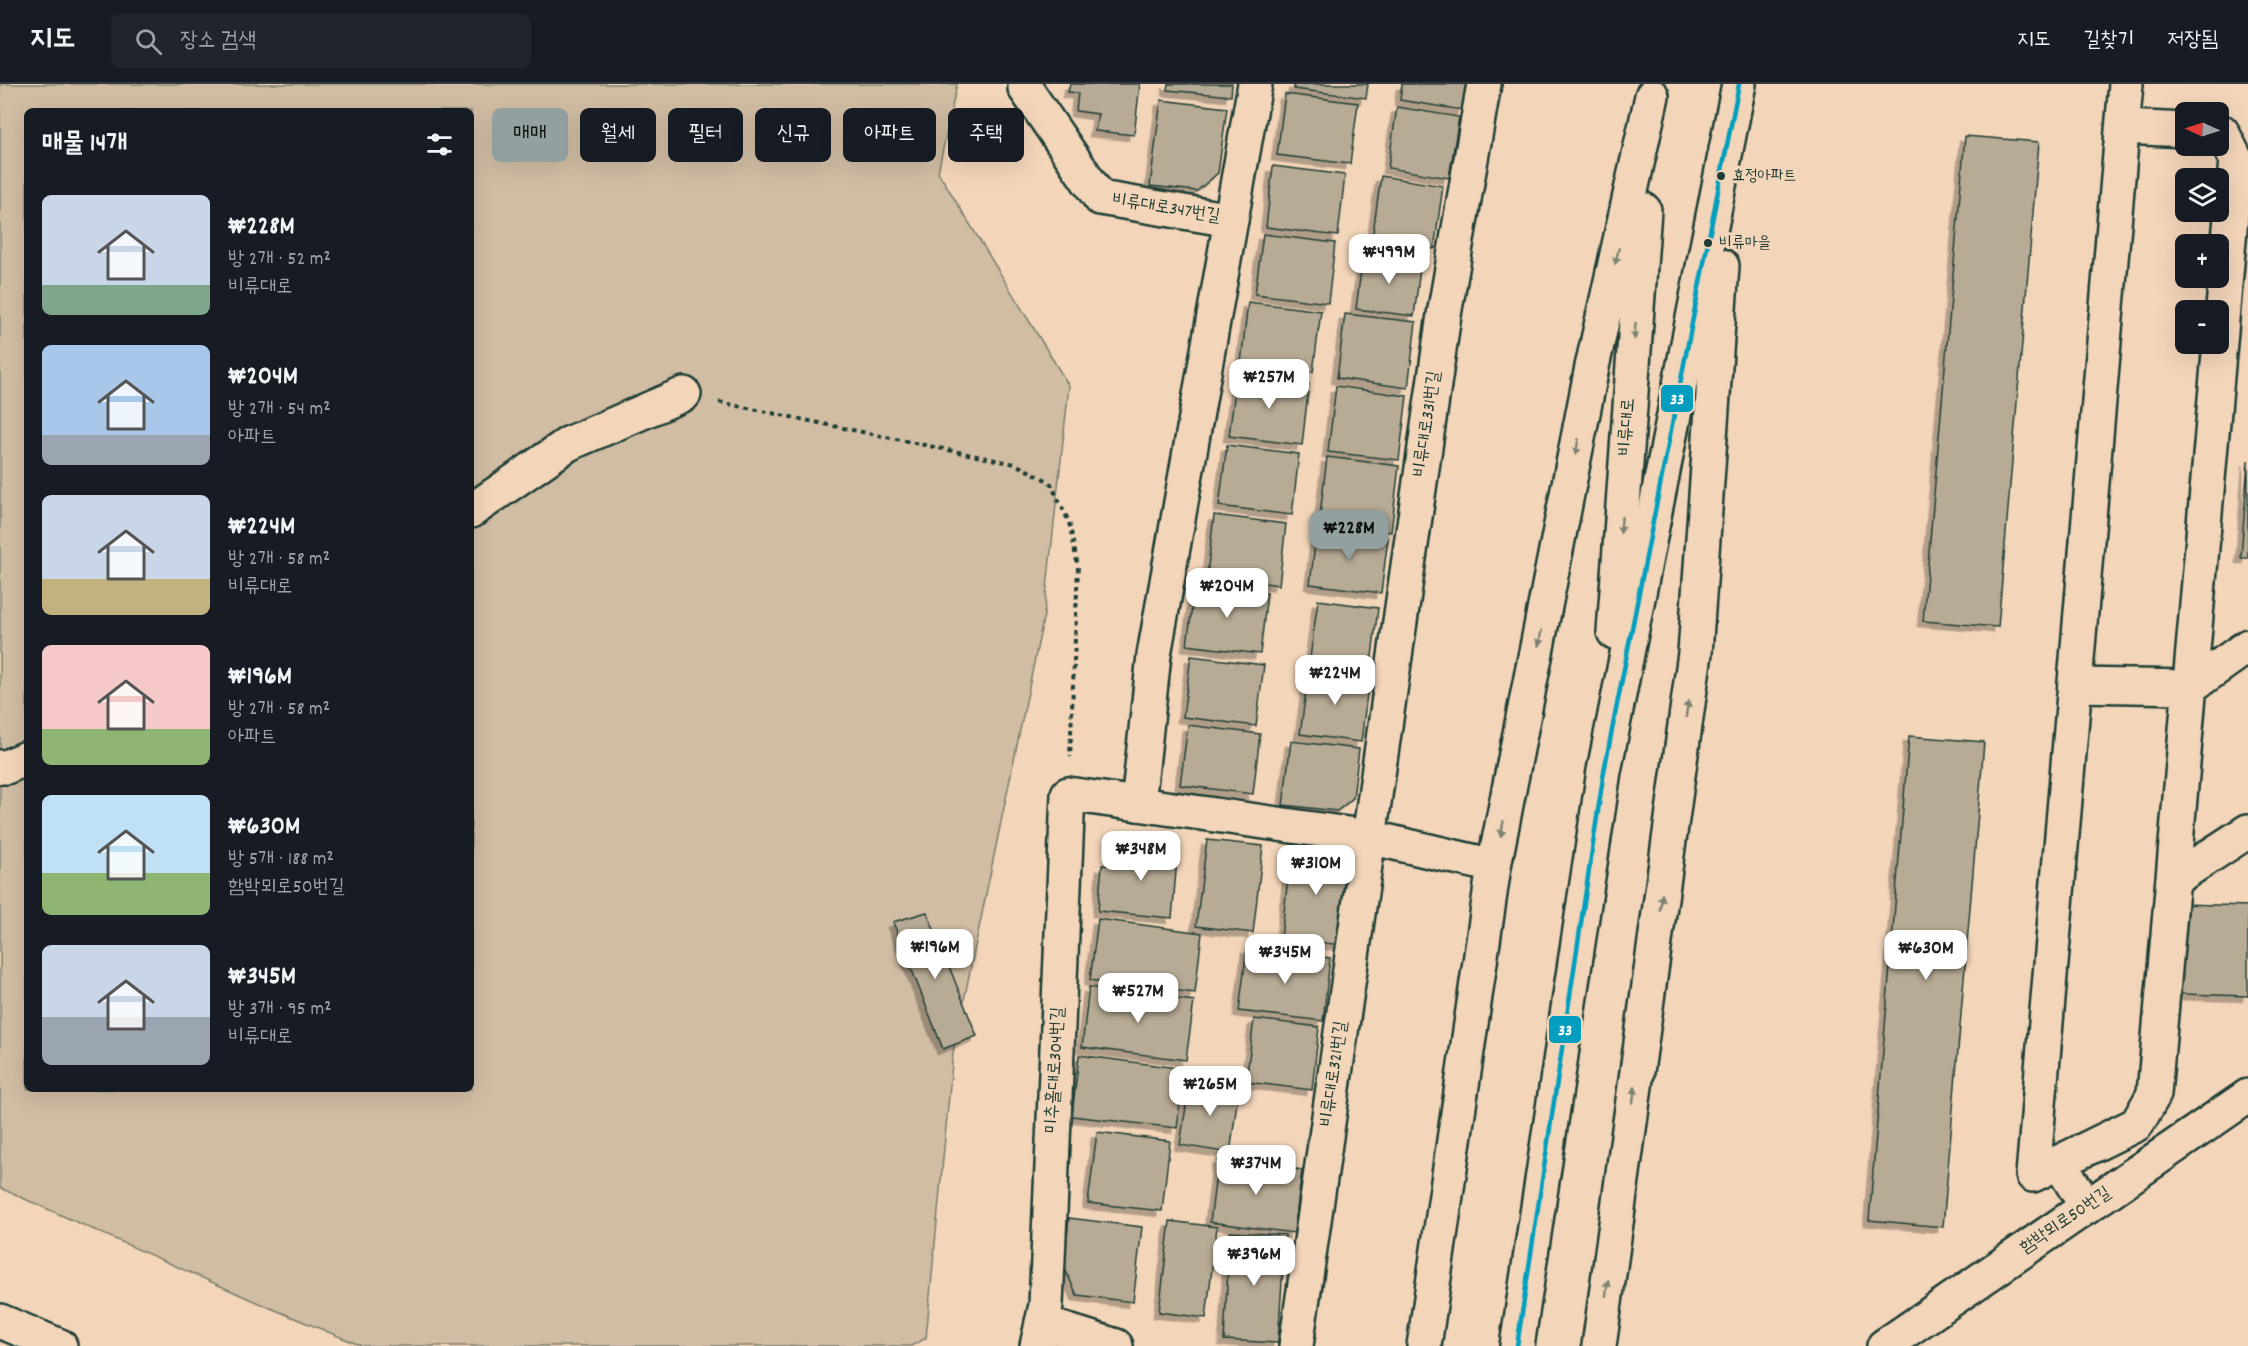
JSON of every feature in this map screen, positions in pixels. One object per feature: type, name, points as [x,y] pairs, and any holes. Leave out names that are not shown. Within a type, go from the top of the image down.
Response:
[{"type":"main road","name":"비류대로347번길","points":[[1025,84],[1025,88],[1100,198],[1231,220],[1255,84]]},
{"type":"main road","name":"비류대로331번길","points":[[1369,837],[1444,315],[1484,84]]},
{"type":"main road","name":"비류대로","points":[[1517,1346],[1604,771],[1732,127],[1738,84]]},
{"type":"main road","points":[[2126,84],[2033,1175],[2137,1124],[2154,1094],[2190,687],[2242,160],[2229,142]]},
{"type":"main road","points":[[1424,1346],[1494,866],[1592,367],[1653,90]]},
{"type":"main road","name":"비류대로","points":[[1604,771],[1653,90]]},
{"type":"main road","points":[[1599,1346],[1695,653],[1732,127]]},
{"type":"main road","points":[[2123,127],[2175,129]]},
{"type":"main road","points":[[1138,804],[1154,655],[1231,220]]},
{"type":"main road","points":[[474,509],[567,444],[684,394]]},
{"type":"main road","points":[[2075,685],[2190,687],[2248,646]]},
{"type":"main road","points":[[0,767],[6,767],[24,759]]},
{"type":"main road","points":[[1068,794],[1369,837],[1494,866]]},
{"type":"main road","name":"미추홀대로304번길","points":[[1040,1334],[1047,1283],[1068,794]]},
{"type":"main road","points":[[2173,880],[2248,831]]},
{"type":"main road","name":"비류대로321번길","points":[[1296,1346],[1369,837]]},
{"type":"main road","name":"함박뫼로50번길","points":[[1884,1346],[2248,1096]]},
{"type":"main road","points":[[2059,1162],[2087,1208]]},
{"type":"main road","points":[[0,1321],[60,1346]]},
{"type":"main road","points":[[1040,1334],[1116,1346]]},
{"type":"path","points":[[684,394],[1016,464],[1050,482],[1069,522],[1078,567],[1068,794]]},
{"type":"shaded area","points":[[0,84],[957,84],[952,108],[948,108],[948,126],[938,172],[1069,386],[1044,615],[953,1053],[926,1338],[911,1346],[362,1346],[261,1304],[0,1188]]},
{"type":"building","points":[[1070,84],[1140,84],[1134,135],[1095,131],[1098,114],[1076,111],[1078,93],[1068,92]]},
{"type":"building","points":[[1168,84],[1232,84],[1231,96],[1167,90]]},
{"type":"building","points":[[1294,84],[1368,84],[1366,98],[1294,89]]},
{"type":"building","points":[[1402,84],[1466,84],[1462,110],[1400,100]]},
{"type":"building","points":[[1285,94],[1358,103],[1350,164],[1277,155]]},
{"type":"building","points":[[1161,100],[1227,108],[1218,173],[1197,191],[1150,186]]},
{"type":"building","points":[[1397,107],[1459,117],[1449,178],[1388,168]]},
{"type":"building","points":[[1965,136],[2039,142],[1998,627],[1923,621]]},
{"type":"building","points":[[1273,166],[1345,175],[1338,236],[1266,227]]},
{"type":"building","points":[[1381,176],[1443,186],[1434,249],[1372,239]]},
{"type":"building","points":[[1263,234],[1335,243],[1328,303],[1255,294]]},
{"type":"building","points":[[1363,255],[1421,261],[1414,316],[1356,309]]},
{"type":"building","points":[[1248,302],[1321,311],[1313,372],[1241,363]]},
{"type":"building","points":[[1345,314],[1416,322],[1408,388],[1337,378]]},
{"type":"building","points":[[1237,375],[1309,384],[1302,445],[1229,436]]},
{"type":"building","points":[[1336,386],[1407,396],[1399,460],[1328,452]]},
{"type":"building","points":[[1227,445],[1299,454],[1292,515],[1219,506]]},
{"type":"building","points":[[1327,457],[1399,466],[1391,532],[1319,523]]},
{"type":"building","points":[[2248,460],[2248,558],[2241,558]]},
{"type":"building","points":[[1214,515],[1286,524],[1279,585],[1207,575]]},
{"type":"building","points":[[1317,529],[1388,538],[1381,593],[1310,584]]},
{"type":"building","points":[[1195,585],[1267,593],[1260,654],[1187,645]]},
{"type":"building","points":[[1318,600],[1378,608],[1370,672],[1309,665]]},
{"type":"building","points":[[1191,656],[1264,665],[1256,726],[1183,717]]},
{"type":"building","points":[[1309,670],[1369,678],[1361,742],[1300,734]]},
{"type":"building","points":[[1188,725],[1260,734],[1253,794],[1180,785]]},
{"type":"building","points":[[1909,736],[1984,742],[1943,1227],[1869,1220]]},
{"type":"building","points":[[1291,741],[1359,749],[1353,798],[1337,811],[1283,805]]},
{"type":"building","points":[[1207,840],[1263,846],[1253,933],[1196,926]]},
{"type":"building","points":[[1127,842],[1178,847],[1172,918],[1098,911],[1102,865],[1125,866]]},
{"type":"building","points":[[1292,844],[1336,849],[1349,872],[1342,945],[1281,938]]},
{"type":"building","points":[[2182,904],[2248,906],[2248,996],[2180,994]]},
{"type":"building","points":[[927,912],[977,1036],[943,1049],[893,922]]},
{"type":"building","points":[[1098,919],[1202,933],[1195,993],[1090,980]]},
{"type":"building","points":[[1247,948],[1330,958],[1323,1021],[1239,1011]]},
{"type":"building","points":[[1089,987],[1194,1001],[1186,1060],[1082,1047]]},
{"type":"building","points":[[1254,1019],[1319,1027],[1312,1090],[1246,1082]]},
{"type":"building","points":[[1079,1055],[1184,1069],[1177,1128],[1072,1116]]},
{"type":"building","points":[[1190,1081],[1239,1088],[1230,1153],[1180,1145]]},
{"type":"building","points":[[1097,1132],[1170,1141],[1162,1211],[1088,1203]]},
{"type":"building","points":[[1218,1159],[1302,1170],[1294,1233],[1210,1222]]},
{"type":"building","points":[[1069,1218],[1142,1227],[1133,1302],[1077,1295],[1064,1267]]},
{"type":"building","points":[[1170,1221],[1217,1227],[1206,1318],[1159,1312]]},
{"type":"building","points":[[1230,1232],[1285,1235],[1278,1343],[1224,1340]]},
{"type":"transit line","name":"33","points":[[1517,1346],[1604,771],[1739,84]]},
{"type":"place","name":"효정아파트","points":[[1721,176]]},
{"type":"place","name":"비류마을","points":[[1708,243]]}]
